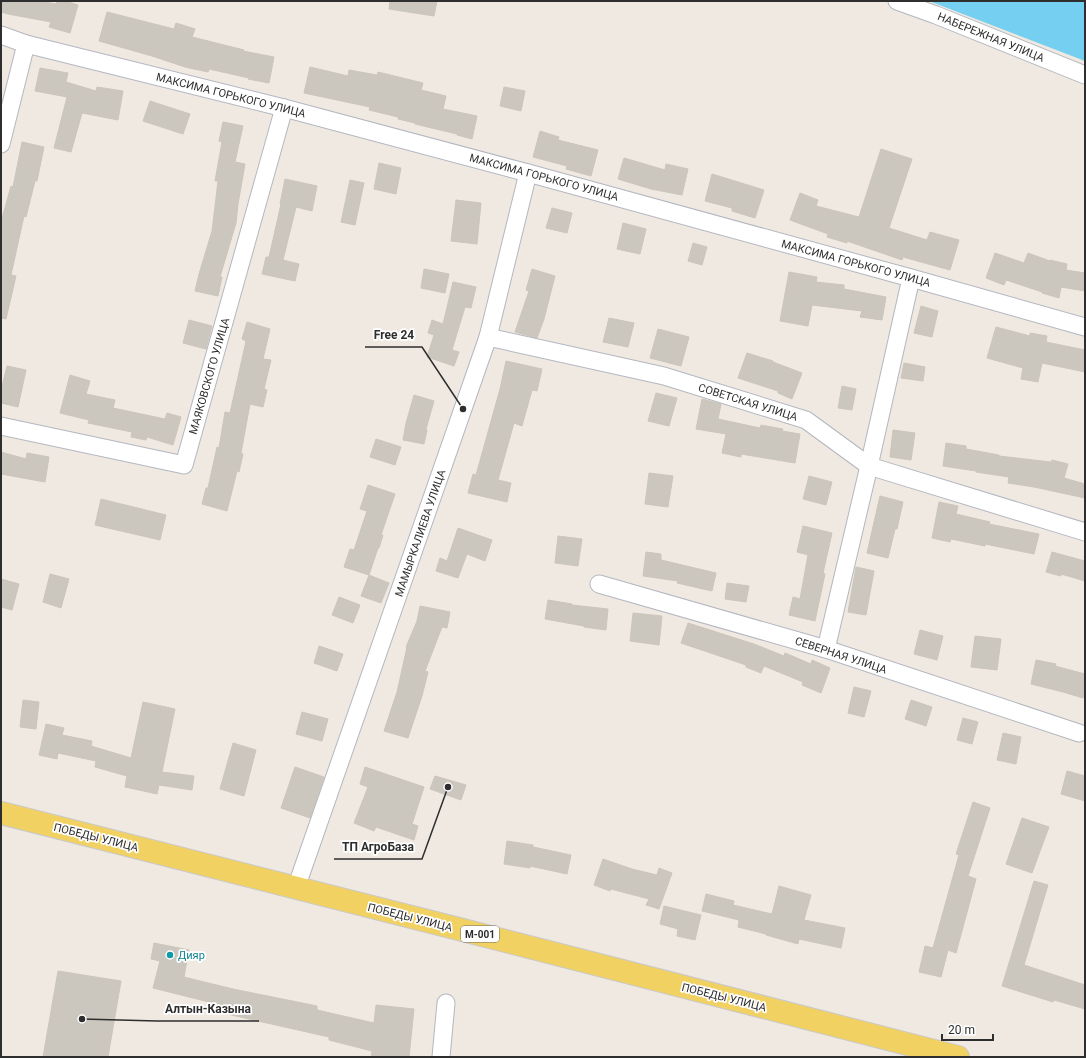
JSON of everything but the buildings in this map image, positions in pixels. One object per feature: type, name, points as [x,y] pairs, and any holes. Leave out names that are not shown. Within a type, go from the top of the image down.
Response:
[{"type":"main road","name":"ПОБЕДЫ УЛИЦА","points":[[1,813],[958,1057]]},
{"type":"street","name":"НАБЕРЕЖНАЯ УЛИЦА","points":[[897,1],[936,15],[1085,75]]},
{"type":"street","name":"МАКСИМА ГОРЬКОГО УЛИЦА","points":[[1,35],[26,44],[284,108],[528,173],[911,278],[1085,328]]},
{"type":"street","points":[[1,144],[26,44]]},
{"type":"street","name":"МАЯКОВСКОГО УЛИЦА","points":[[1,426],[184,465],[284,108]]},
{"type":"street","name":"МАМЫРКАЛИЕВА УЛИЦА","points":[[296,888],[488,337],[528,173]]},
{"type":"street","points":[[826,649],[911,278]]},
{"type":"street","name":"СОВЕТСКАЯ УЛИЦА","points":[[488,337],[664,376],[806,420],[869,466],[1085,532]]},
{"type":"street","name":"СЕВЕРНАЯ УЛИЦА","points":[[600,584],[826,649],[1080,733]]},
{"type":"street","points":[[440,1057],[446,1003]]},
{"type":"water","points":[[929,1],[1085,1],[1085,61]]},
{"type":"place","name":"Free 24","points":[[463,409]]},
{"type":"place","name":"ТП АгроБаза","points":[[448,787]]},
{"type":"place","name":"Дияр","points":[[170,955]]},
{"type":"place","name":"Алтын-Казына","points":[[82,1019]]}]
